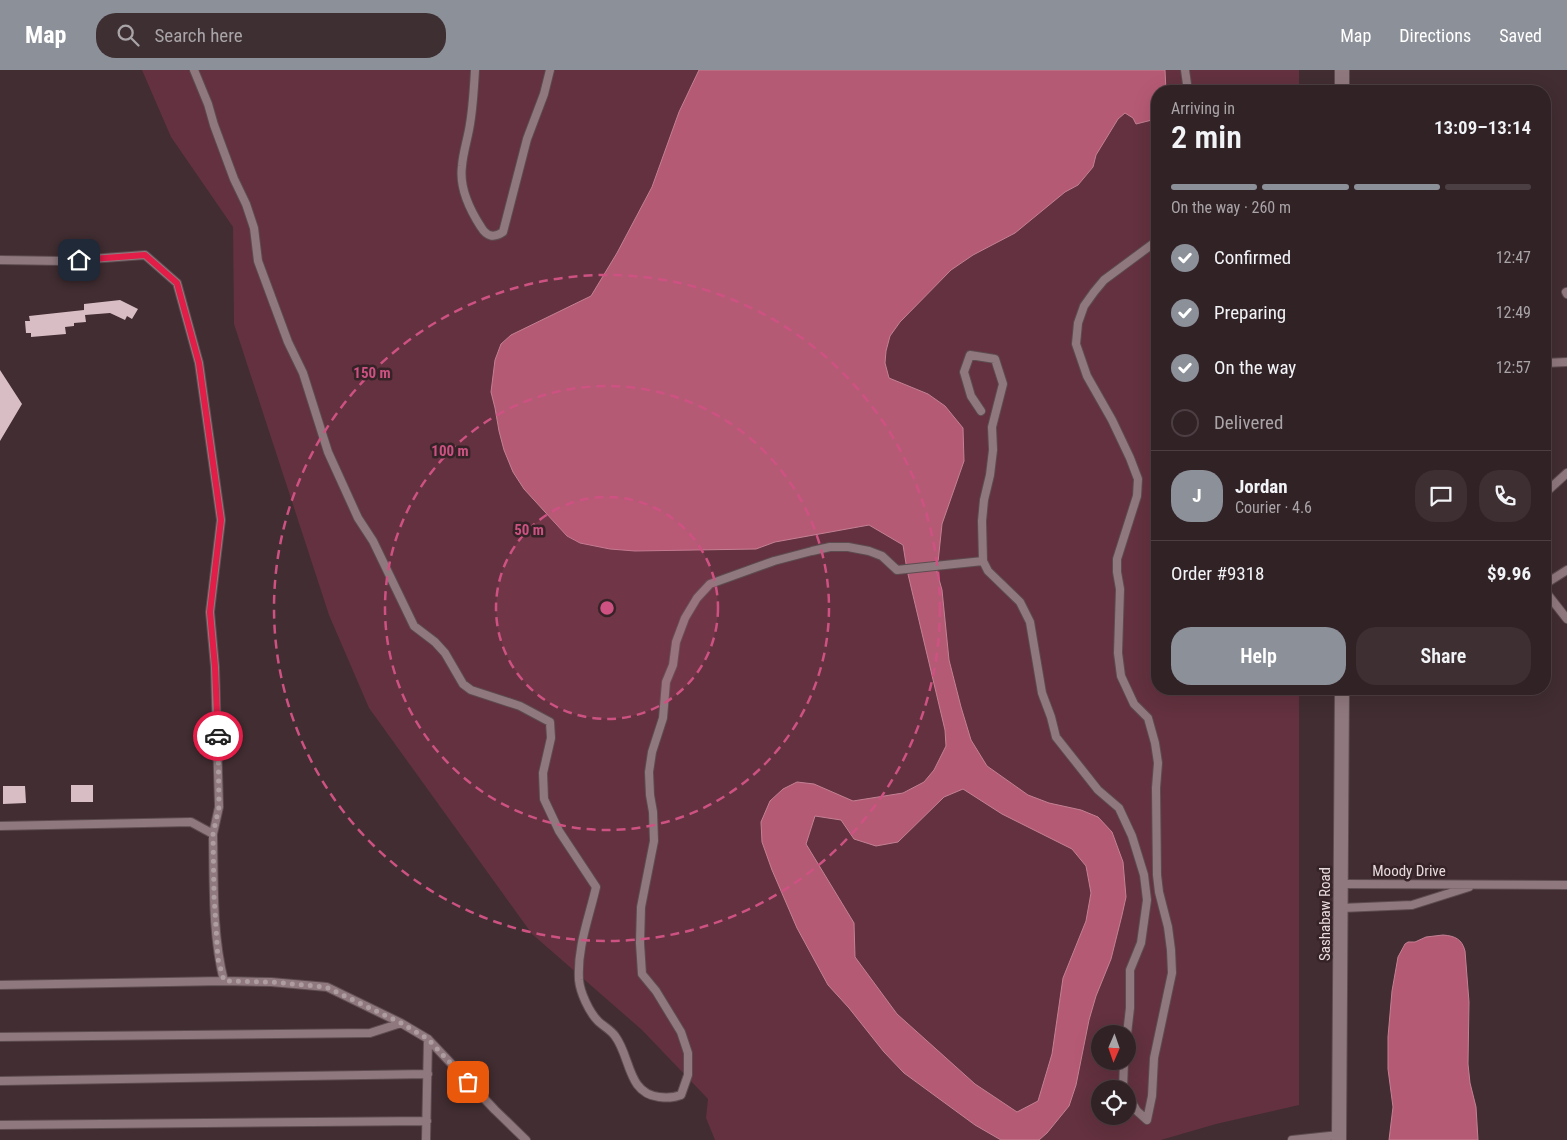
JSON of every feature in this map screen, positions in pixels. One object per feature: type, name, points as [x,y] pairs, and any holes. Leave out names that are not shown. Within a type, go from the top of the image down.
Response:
[{"type":"main road","points":[[1342,70],[1342,85]]},
{"type":"main road","name":"Sashabaw Road","points":[[1339,1137],[1342,695]]},
{"type":"lane","points":[[194,70],[234,179],[246,204],[254,228],[258,261],[288,342],[303,373],[328,452],[358,518],[373,541],[414,626],[435,642],[445,653],[464,684],[471,690],[520,706],[550,722],[551,738],[543,773],[544,799],[559,831],[596,887],[582,936],[579,954],[579,982],[588,1006],[596,1019],[615,1036],[634,1081],[649,1096],[671,1099],[681,1095],[688,1075],[688,1053],[680,1032],[656,991],[642,974],[640,943],[641,907],[654,841],[649,772],[652,752],[664,718],[666,682],[674,666],[676,642],[685,618],[697,598],[710,584],[774,561],[830,547],[848,547],[869,551],[882,556],[898,570],[983,561]]},
{"type":"lane","points":[[475,70],[470,124],[461,167],[463,188],[472,211],[484,232],[496,237],[503,232],[527,139],[544,94],[550,70]]},
{"type":"lane","points":[[1185,70],[1187,85]]},
{"type":"lane","points":[[1136,1108],[1147,1120],[1152,1096],[1154,1058],[1172,973],[1168,927],[1159,892],[1157,875],[1156,788],[1158,763],[1155,743],[1148,718],[1134,704],[1121,676],[1118,653],[1120,589],[1117,559],[1137,496],[1138,479],[1119,436],[1087,376],[1076,344],[1078,323],[1084,306],[1094,292],[1104,280],[1151,245]]},
{"type":"lane","points":[[0,260],[63,261],[145,255],[177,283],[199,363],[221,520],[210,612],[215,667],[219,807],[213,834],[214,896],[218,959],[224,981]]},
{"type":"lane","points":[[981,411],[971,396],[964,372],[970,355],[995,359],[1003,384],[992,427],[994,450],[984,500],[982,521],[983,561],[988,571],[1020,602],[1030,622],[1042,693],[1056,737],[1098,790],[1119,808],[1132,836],[1144,875],[1147,900],[1141,943],[1130,970],[1128,1025]]},
{"type":"lane","points":[[1551,363],[1567,362]]},
{"type":"lane","points":[[1551,488],[1567,473]]},
{"type":"lane","points":[[1551,580],[1567,570]]},
{"type":"lane","points":[[1551,600],[1567,620]]},
{"type":"lane","points":[[0,826],[191,822],[213,834]]},
{"type":"lane","name":"Moody Drive","points":[[1342,884],[1567,884]]},
{"type":"lane","name":"Moody Drive","points":[[1342,908],[1402,907],[1475,885]]},
{"type":"lane","points":[[0,985],[224,981],[271,982],[326,987],[401,1023],[428,1039],[526,1140]]},
{"type":"lane","points":[[0,1037],[370,1033],[401,1023]]},
{"type":"lane","points":[[426,1140],[428,1039]]},
{"type":"lane","points":[[0,1081],[428,1074]]},
{"type":"lane","points":[[0,1125],[427,1121]]},
{"type":"lane","points":[[1292,1140],[1339,1137]]},
{"type":"shaded area","points":[[142,70],[1299,70],[1299,85],[1151,85],[1151,695],[1299,695],[1299,1105],[1216,1124],[1161,1140],[715,1140],[706,1118],[708,1099],[642,1030],[532,934],[369,708],[329,615],[234,324],[233,227],[171,137]]},
{"type":"shaded area","points":[[699,70],[1165,70],[1166,85],[1151,85],[1151,120],[1136,124],[1133,118],[1125,113],[1118,119],[1096,155],[1093,167],[1078,185],[1065,192],[1015,233],[973,255],[951,270],[900,322],[890,336],[886,351],[885,363],[889,378],[928,394],[945,406],[963,428],[964,461],[942,524],[937,572],[942,590],[949,660],[971,740],[987,766],[1028,795],[1049,803],[1081,810],[1098,817],[1112,832],[1123,862],[1126,897],[1111,959],[1096,996],[1089,1020],[1076,1085],[1069,1106],[1039,1140],[1001,1140],[975,1125],[904,1073],[884,1052],[828,985],[797,928],[762,842],[761,822],[770,801],[783,789],[797,782],[814,784],[853,801],[903,793],[924,782],[934,770],[946,746],[945,730],[907,570],[903,545],[869,525],[775,542],[756,549],[635,551],[610,549],[580,543],[567,536],[524,489],[513,472],[504,450],[491,392],[495,360],[501,344],[511,335],[591,296],[617,253],[652,187],[679,112]],"holes":[[[963,789],[1002,814],[1072,849],[1086,866],[1091,893],[1086,921],[1063,978],[1052,1054],[1038,1101],[1017,1112],[975,1084],[897,1014],[855,957],[854,923],[806,844],[815,816],[841,820],[854,839],[876,846],[898,842],[944,797]]]},
{"type":"shaded area","points":[[1443,935],[1457,939],[1465,951],[1469,1002],[1468,1064],[1470,1083],[1476,1107],[1478,1140],[1389,1140],[1393,1107],[1388,1069],[1388,1037],[1392,991],[1398,957],[1408,942]]},
{"type":"building","points":[[120,300],[138,309],[132,319],[127,316],[125,320],[110,313],[85,315],[86,322],[74,323],[74,326],[65,327],[66,334],[31,337],[31,333],[26,333],[25,321],[30,321],[29,316],[84,310],[84,304]]},
{"type":"building","points":[[0,370],[22,404],[0,441]]},
{"type":"building","points":[[71,785],[93,785],[93,802],[71,802]]},
{"type":"building","points":[[3,786],[25,786],[26,803],[3,804]]},
{"type":"way so far","points":[[218,736],[219,807],[213,834],[214,896],[218,959],[224,981],[271,982],[326,987],[415,1030],[428,1039],[468,1082]]},
{"type":"route","points":[[79,260],[145,255],[177,283],[199,363],[221,520],[210,612],[218,736]]}]
